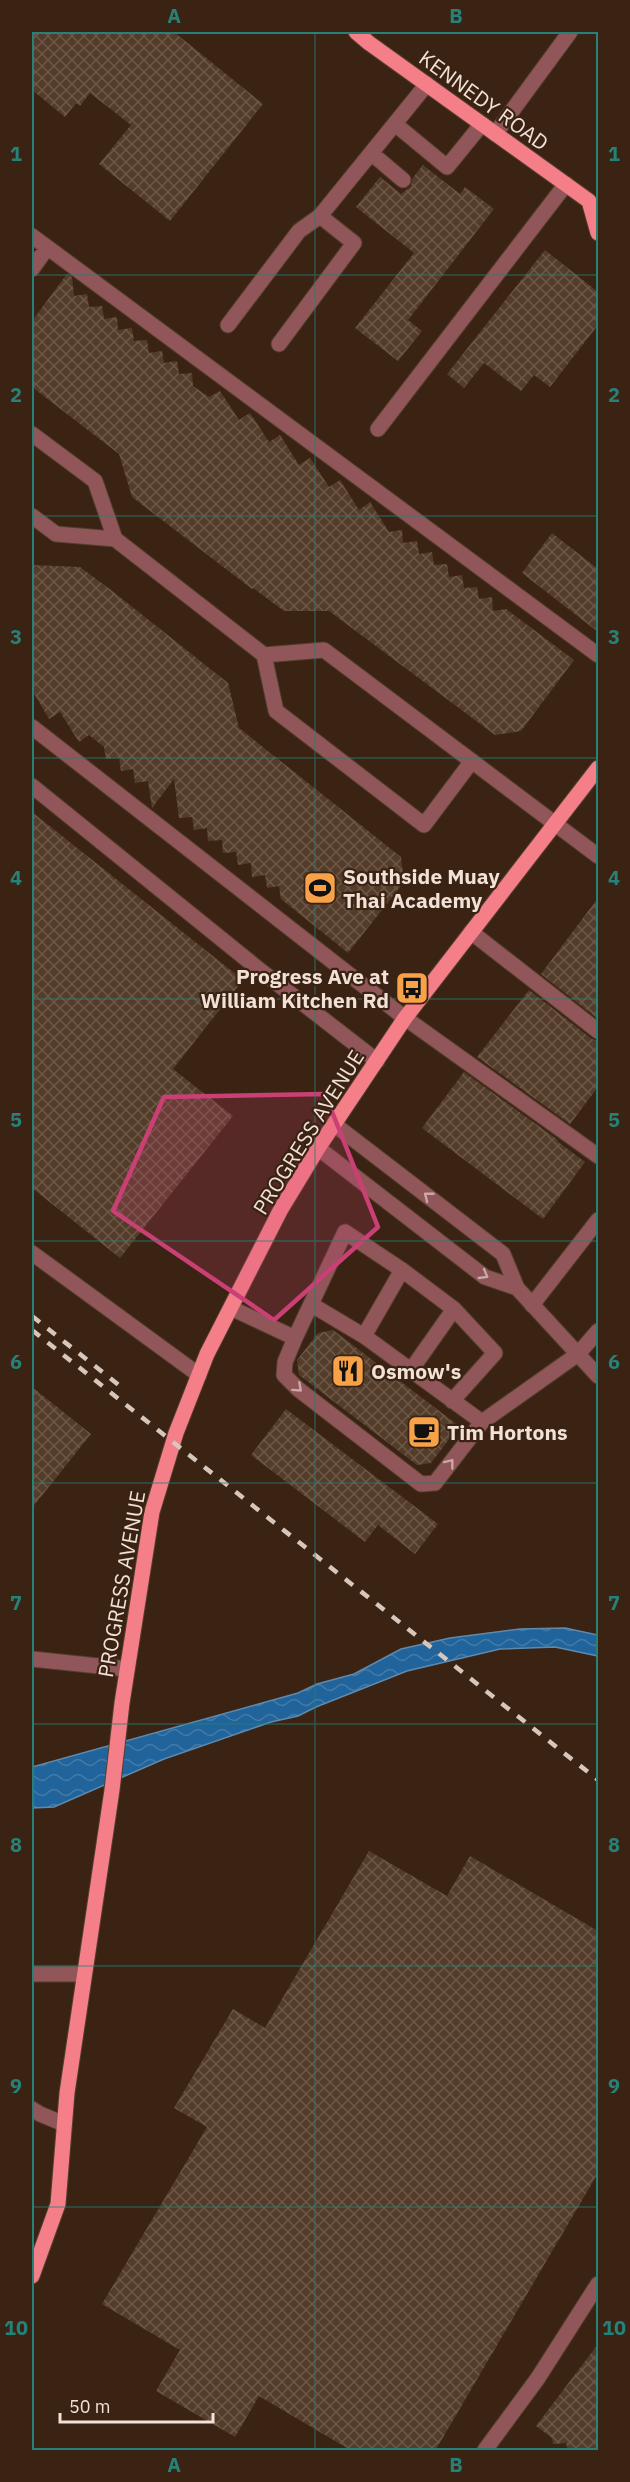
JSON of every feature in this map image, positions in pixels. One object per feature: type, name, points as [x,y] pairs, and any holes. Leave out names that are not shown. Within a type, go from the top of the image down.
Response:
[{"type":"main road","name":"KENNEDY ROAD","points":[[356,32],[495,134],[566,184],[594,200],[598,233]]},
{"type":"main road","name":"PROGRESS AVENUE","points":[[32,2276],[58,2204],[64,2124],[127,1669],[152,1512],[176,1433],[199,1375],[231,1308],[281,1209],[318,1148],[405,1018],[598,768]]},
{"type":"street","points":[[495,134],[570,32]]},
{"type":"street","points":[[228,325],[299,231],[320,216],[426,84]]},
{"type":"street","points":[[395,124],[447,167],[482,124]]},
{"type":"street","points":[[371,153],[403,180]]},
{"type":"street","points":[[378,429],[566,184]]},
{"type":"street","points":[[279,344],[354,243],[320,216]]},
{"type":"street","points":[[32,236],[598,655]]},
{"type":"street","points":[[32,269],[47,248]]},
{"type":"street","points":[[32,434],[95,481],[115,539]]},
{"type":"street","points":[[32,516],[56,534],[115,539],[264,655],[276,711],[424,825],[472,761]]},
{"type":"street","points":[[264,655],[324,650],[598,856]]},
{"type":"street","points":[[32,727],[405,1018],[598,1156]]},
{"type":"street","points":[[32,786],[256,967],[377,1061]]},
{"type":"street","points":[[471,933],[598,1031]]},
{"type":"street","points":[[335,1125],[503,1254],[517,1288],[598,1376]]},
{"type":"street","points":[[318,1148],[485,1277],[517,1288]]},
{"type":"street","points":[[532,1305],[598,1220]]},
{"type":"street","points":[[452,1401],[495,1353],[454,1309],[402,1269],[345,1232],[295,1338],[285,1362],[284,1375],[298,1389],[421,1484],[435,1483],[482,1422],[578,1354],[598,1331]]},
{"type":"street","points":[[32,1253],[199,1375]]},
{"type":"street","points":[[364,1336],[402,1269]]},
{"type":"street","points":[[312,1305],[364,1336],[482,1422]]},
{"type":"street","points":[[231,1308],[295,1338]]},
{"type":"street","points":[[411,1370],[454,1309]]},
{"type":"street","points":[[32,1659],[127,1669]]},
{"type":"street","points":[[32,1974],[84,1974]]},
{"type":"street","points":[[32,2109],[64,2124]]},
{"type":"street","points":[[485,2451],[538,2378],[598,2284]]},
{"type":"highlighted area","points":[[325,1094],[378,1227],[274,1320],[113,1211],[164,1097]]},
{"type":"water","points":[[565,1628],[598,1635],[598,1656],[555,1647],[500,1649],[407,1671],[298,1716],[271,1722],[164,1759],[54,1807],[32,1808],[32,1767],[298,1693],[317,1684],[354,1674],[401,1649],[450,1638],[520,1629]]},
{"type":"building","points":[[32,32],[174,32],[263,104],[170,221],[99,164],[131,125],[90,93],[80,106],[76,103],[65,117],[32,90]]},
{"type":"building","points":[[423,165],[460,194],[465,187],[494,209],[408,320],[422,331],[398,361],[355,328],[414,253],[356,207],[380,177],[401,194],[411,186],[412,179]]},
{"type":"building","points":[[545,250],[598,292],[598,325],[550,387],[534,375],[521,391],[484,363],[464,388],[447,374]]},
{"type":"building","points":[[67,274],[72,277],[74,296],[87,294],[89,307],[102,306],[104,319],[117,317],[118,330],[132,328],[134,341],[147,340],[149,353],[162,351],[164,363],[177,361],[179,374],[192,373],[193,386],[209,397],[220,391],[239,420],[250,413],[269,442],[280,435],[299,465],[310,458],[329,487],[340,480],[359,510],[370,502],[389,532],[402,530],[403,543],[417,541],[419,554],[432,552],[434,565],[447,564],[449,577],[462,575],[464,588],[477,587],[479,599],[492,597],[493,611],[506,609],[574,660],[521,731],[495,735],[329,611],[284,611],[132,497],[119,454],[32,387],[32,321]]},
{"type":"building","points":[[552,533],[598,569],[598,632],[522,573]]},
{"type":"building","points":[[32,565],[80,567],[111,590],[228,683],[239,728],[401,857],[404,882],[348,953],[281,899],[279,886],[267,888],[265,875],[252,877],[251,863],[238,865],[236,852],[223,853],[222,840],[208,841],[207,828],[194,830],[192,817],[179,818],[174,779],[152,808],[148,781],[135,783],[133,769],[121,771],[119,758],[106,759],[104,747],[89,735],[79,742],[60,712],[49,719],[32,690]]},
{"type":"building","points":[[32,812],[243,980],[173,1069],[233,1116],[120,1258],[32,1188]]},
{"type":"building","points":[[598,898],[598,1019],[541,974]]},
{"type":"building","points":[[529,990],[592,1039],[598,1041],[598,1087],[570,1124],[477,1057]]},
{"type":"building","points":[[464,1072],[585,1162],[543,1219],[422,1128]]},
{"type":"building","points":[[333,1330],[459,1426],[431,1463],[417,1465],[299,1375],[297,1360],[318,1333]]},
{"type":"building","points":[[32,1387],[91,1434],[32,1508]]},
{"type":"building","points":[[286,1409],[438,1524],[415,1554],[378,1525],[365,1542],[251,1455]]},
{"type":"building","points":[[369,1851],[447,1896],[470,1856],[598,1931],[598,2173],[435,2451],[352,2451],[259,2396],[235,2437],[156,2391],[180,2350],[102,2304],[207,2127],[174,2108],[233,2009],[265,2028]]},
{"type":"building","points":[[598,2344],[598,2451],[568,2451],[566,2443],[553,2444],[552,2438],[536,2426]]},
{"type":"railway","points":[[32,1316],[120,1386]]},
{"type":"railway","points":[[32,1330],[598,1780]]},
{"type":"place","name":"Southside Muay Thai Academy","points":[[320,888]]},
{"type":"place","name":"Progress Ave at William Kitchen Rd","points":[[412,988]]},
{"type":"place","name":"Osmow's","points":[[348,1371]]},
{"type":"place","name":"Tim Hortons","points":[[424,1432]]}]
